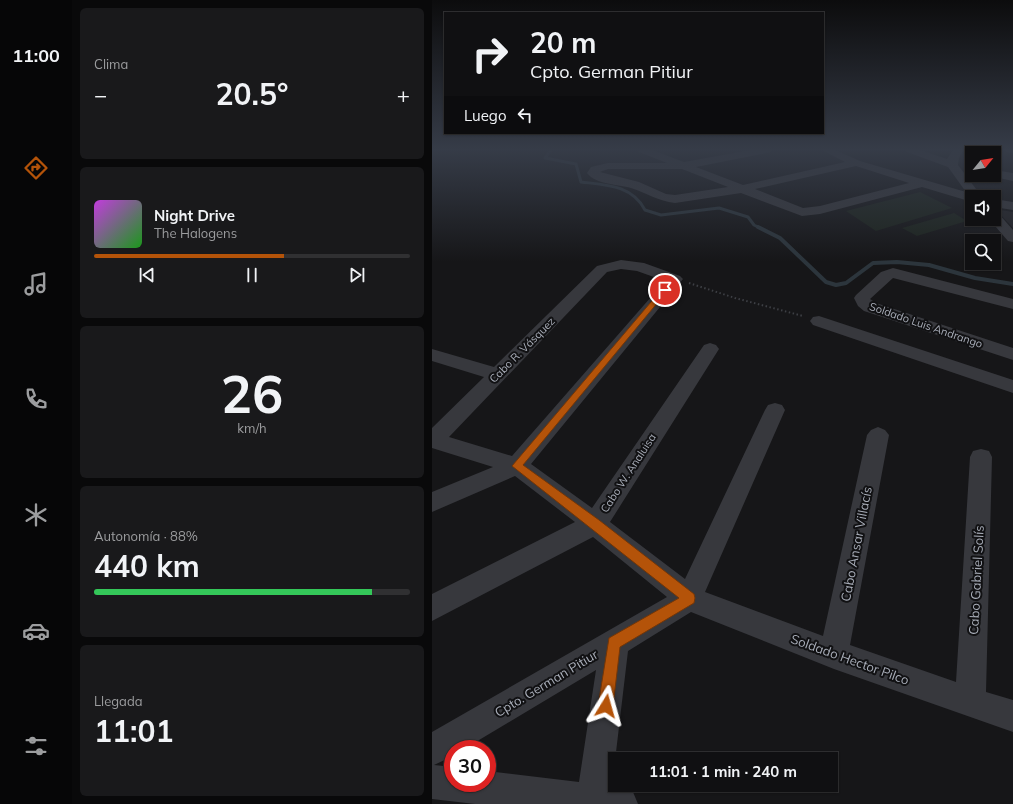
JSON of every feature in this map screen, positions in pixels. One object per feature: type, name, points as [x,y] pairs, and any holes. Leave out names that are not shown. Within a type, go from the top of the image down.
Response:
[{"type":"street","points":[[641,188],[664,198],[675,199],[748,188]]},
{"type":"street","points":[[737,188],[799,212],[806,212],[908,188]]},
{"type":"street","points":[[935,188],[965,196]]},
{"type":"street","points":[[1001,204],[1013,206]]},
{"type":"street","points":[[1001,225],[1013,238]]},
{"type":"street","name":"Cabo R. Vásquez","points":[[433,440],[602,269],[614,264],[625,263],[675,279]]},
{"type":"street","name":"Soldado Luis Andrango","points":[[1013,304],[893,273],[886,275],[862,298],[864,303],[870,307],[1013,354]]},
{"type":"street","points":[[432,502],[517,466],[675,279]]},
{"type":"street","points":[[819,321],[1013,387]]},
{"type":"street","name":"Cabo W. Analuisa","points":[[432,608],[595,524],[710,348]]},
{"type":"street","points":[[432,355],[498,375]]},
{"type":"street","points":[[689,598],[775,410]]},
{"type":"street","name":"Cabo Ansar Villacís","points":[[834,654],[878,435]]},
{"type":"street","name":"Soldado Hector Pilco","points":[[433,440],[517,466],[595,524],[689,598],[834,654],[1013,716]]},
{"type":"street","name":"Cabo Gabriel Solís","points":[[970,702],[981,457]]},
{"type":"street","name":"Cpto. German Pitiur","points":[[432,750],[689,598]]},
{"type":"street","points":[[432,782],[607,802],[614,643]]},
{"type":"path","points":[[675,279],[735,298],[819,321]]},
{"type":"shaded area","points":[[920,192],[952,208],[876,231],[846,211]]},
{"type":"shaded area","points":[[1001,210],[1013,212],[1013,228],[1001,215]]},
{"type":"shaded area","points":[[954,213],[965,220],[965,222],[917,236],[902,228]]},
{"type":"waterway","points":[[616,188],[626,191],[633,196],[640,202],[645,210],[661,215],[719,208],[748,217],[754,225],[780,238],[826,282],[836,285],[846,283],[873,263],[897,262],[929,265],[975,278],[1013,284]]},
{"type":"route","points":[[606,706],[614,643],[689,598],[595,524],[517,466],[665,290]]}]
